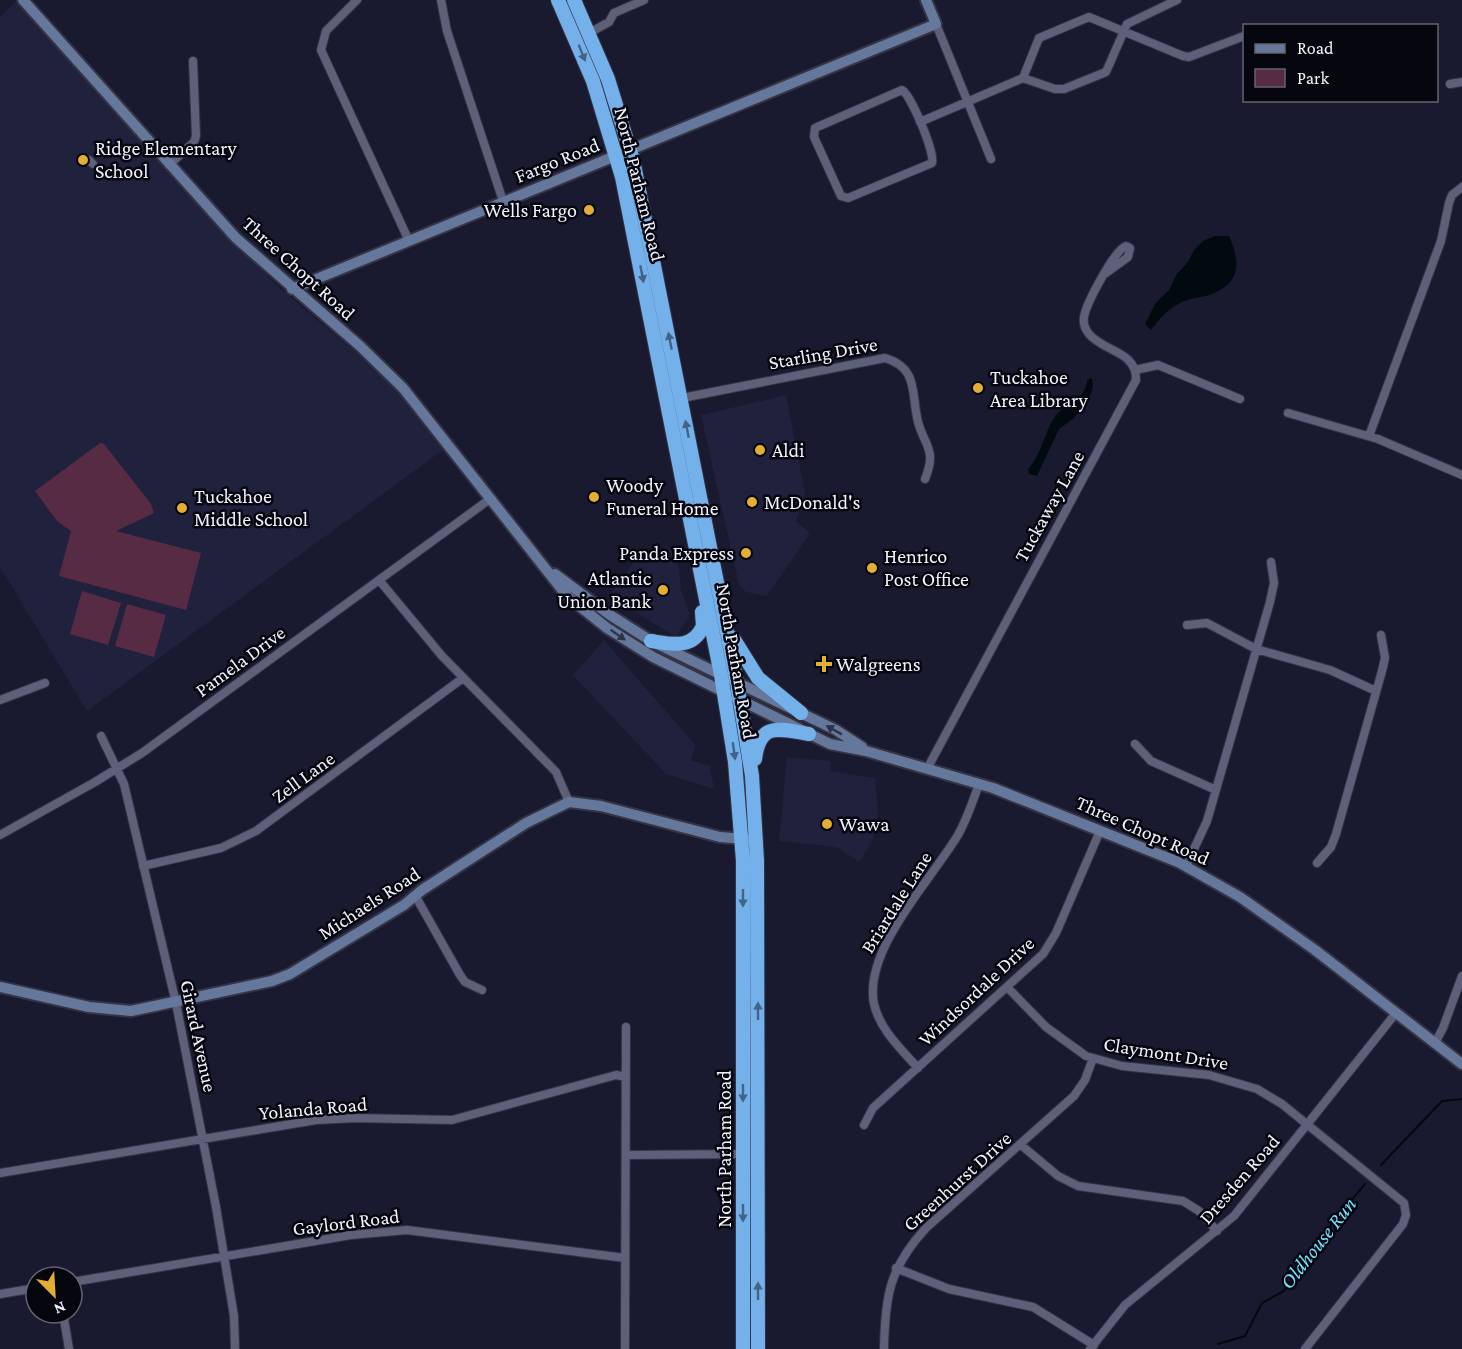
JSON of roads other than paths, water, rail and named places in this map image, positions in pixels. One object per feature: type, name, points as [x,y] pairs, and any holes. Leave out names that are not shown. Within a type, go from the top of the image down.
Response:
[{"type":"highway","name":"North Parham Road","points":[[558,0],[624,153],[681,398],[741,701],[752,776],[757,840],[758,1349]]},
{"type":"highway","name":"North Parham Road","points":[[574,0],[611,88],[667,401],[721,675],[735,762],[742,840],[743,1349]]},
{"type":"highway","points":[[651,641],[684,644],[694,639],[701,631],[703,622],[697,586],[698,559]]},
{"type":"highway","points":[[726,626],[758,678],[801,713]]},
{"type":"highway","points":[[752,776],[756,744],[762,736],[778,729],[809,734]]},
{"type":"main road","name":"Three Chopt Road","points":[[23,0],[236,238],[360,346],[403,388],[567,596],[607,628],[653,657],[830,744],[866,751],[979,784],[1186,866],[1240,897],[1462,1064]]},
{"type":"main road","points":[[926,0],[936,24]]},
{"type":"main road","name":"Fargo Road","points":[[292,289],[936,24]]},
{"type":"main road","name":"Three Chopt Road","points":[[545,567],[610,615],[651,641],[836,730],[866,751]]},
{"type":"main road","points":[[568,802],[601,806],[720,837],[757,840]]},
{"type":"main road","name":"Michaels Road","points":[[0,987],[115,1011],[151,1008],[254,986],[290,974],[416,897],[526,823],[568,802]]},
{"type":"street","points":[[357,0],[326,31],[321,50],[408,241]]},
{"type":"street","points":[[441,0],[447,31],[503,201]]},
{"type":"street","points":[[589,33],[609,22],[614,13],[644,0]]},
{"type":"street","points":[[920,122],[1023,78],[1055,88],[1064,88],[1106,72],[1130,21],[1177,0]]},
{"type":"street","points":[[1023,78],[1042,37],[1089,17],[1190,57],[1243,36]]},
{"type":"street","points":[[936,24],[969,100],[991,159]]},
{"type":"street","points":[[170,165],[194,142],[196,136],[193,62]]},
{"type":"street","points":[[1449,84],[1462,82]]},
{"type":"street","points":[[902,90],[907,93],[920,122],[933,155],[932,163],[848,198],[841,196],[814,137],[817,124],[902,90]]},
{"type":"street","points":[[1369,436],[1441,241],[1449,203],[1452,195],[1462,187]]},
{"type":"street","points":[[1106,273],[1087,307],[1084,323],[1091,336],[1123,355],[1135,370],[1147,365],[1158,365],[1240,399]]},
{"type":"street","name":"Starling Drive","points":[[667,401],[885,358],[898,362],[906,370],[911,382],[918,422],[931,452],[931,464],[925,479]]},
{"type":"street","name":"Tuckaway Lane","points":[[927,769],[1134,385],[1135,370]]},
{"type":"street","points":[[1288,413],[1369,436],[1462,475]]},
{"type":"street","name":"Pamela Drive","points":[[0,835],[117,769],[490,499]]},
{"type":"street","points":[[1186,866],[1200,841],[1256,649],[1274,583],[1271,562]]},
{"type":"street","points":[[379,580],[417,628],[463,678],[556,772],[568,802]]},
{"type":"street","points":[[1187,625],[1207,623],[1256,649],[1330,670],[1376,692]]},
{"type":"street","points":[[1317,863],[1330,847],[1336,834],[1376,692],[1385,658],[1381,635]]},
{"type":"street","name":"Zell Lane","points":[[143,867],[221,848],[256,831],[463,678]]},
{"type":"street","points":[[0,700],[45,683]]},
{"type":"street","name":"Girard Avenue","points":[[101,736],[124,784],[176,1003],[204,1138],[234,1316],[235,1349]]},
{"type":"street","points":[[1135,744],[1151,761],[1216,790]]},
{"type":"street","name":"Briardale Lane","points":[[918,1068],[881,1022],[874,1003],[874,974],[879,955],[889,938],[958,836],[979,784]]},
{"type":"street","name":"Windsordale Drive","points":[[864,1125],[873,1108],[1033,965],[1050,944],[1100,831]]},
{"type":"street","points":[[416,897],[460,975],[465,982],[482,990]]},
{"type":"street","points":[[1435,1043],[1443,1028],[1462,976]]},
{"type":"street","name":"Claymont Drive","points":[[1008,988],[1062,1040],[1093,1058],[1122,1066],[1228,1079],[1257,1089],[1276,1100],[1400,1198],[1406,1210],[1404,1221],[1396,1234],[1305,1349]]},
{"type":"street","name":"Dresden Road","points":[[1092,1347],[1125,1305],[1217,1231],[1240,1208],[1396,1013]]},
{"type":"street","points":[[625,1349],[626,1027]]},
{"type":"street","name":"Greenhurst Drive","points":[[884,1349],[885,1304],[896,1268],[908,1248],[926,1228],[1074,1096],[1085,1080],[1093,1058]]},
{"type":"street","name":"Yolanda Road","points":[[0,1173],[338,1118],[452,1120],[616,1076],[626,1077]]},
{"type":"street","points":[[1021,1144],[1058,1176],[1078,1186],[1183,1201],[1199,1211],[1217,1231]]},
{"type":"street","points":[[626,1155],[758,1154]]},
{"type":"street","name":"Gaylord Road","points":[[84,1280],[351,1235],[407,1230],[625,1258]]},
{"type":"street","points":[[896,1268],[949,1289],[1002,1298],[1033,1307],[1092,1347]]},
{"type":"street","points":[[0,1294],[24,1290]]},
{"type":"street","points":[[65,1325],[69,1349]]},
{"type":"waterway","name":"Oldhouse Run","points":[[1381,1165],[1442,1101],[1462,1099]]},
{"type":"waterway","name":"Oldhouse Run","points":[[1218,1344],[1245,1336],[1262,1303],[1284,1291],[1321,1237],[1365,1184]]},
{"type":"place","name":"Ridge Elementary School","points":[[83,160]]},
{"type":"place","name":"Wells Fargo","points":[[589,210]]},
{"type":"place","name":"Tuckahoe Area Library","points":[[978,388]]},
{"type":"place","name":"Aldi","points":[[760,450]]},
{"type":"place","name":"Woody Funeral Home","points":[[594,497]]},
{"type":"place","name":"McDonald's","points":[[752,502]]},
{"type":"place","name":"Tuckahoe Middle School","points":[[182,508]]},
{"type":"place","name":"Panda Express","points":[[746,553]]},
{"type":"place","name":"Henrico Post Office","points":[[872,568]]},
{"type":"place","name":"Atlantic Union Bank","points":[[663,590]]},
{"type":"place","name":"Walgreens","points":[[824,664]]},
{"type":"place","name":"Wawa","points":[[827,824]]}]
